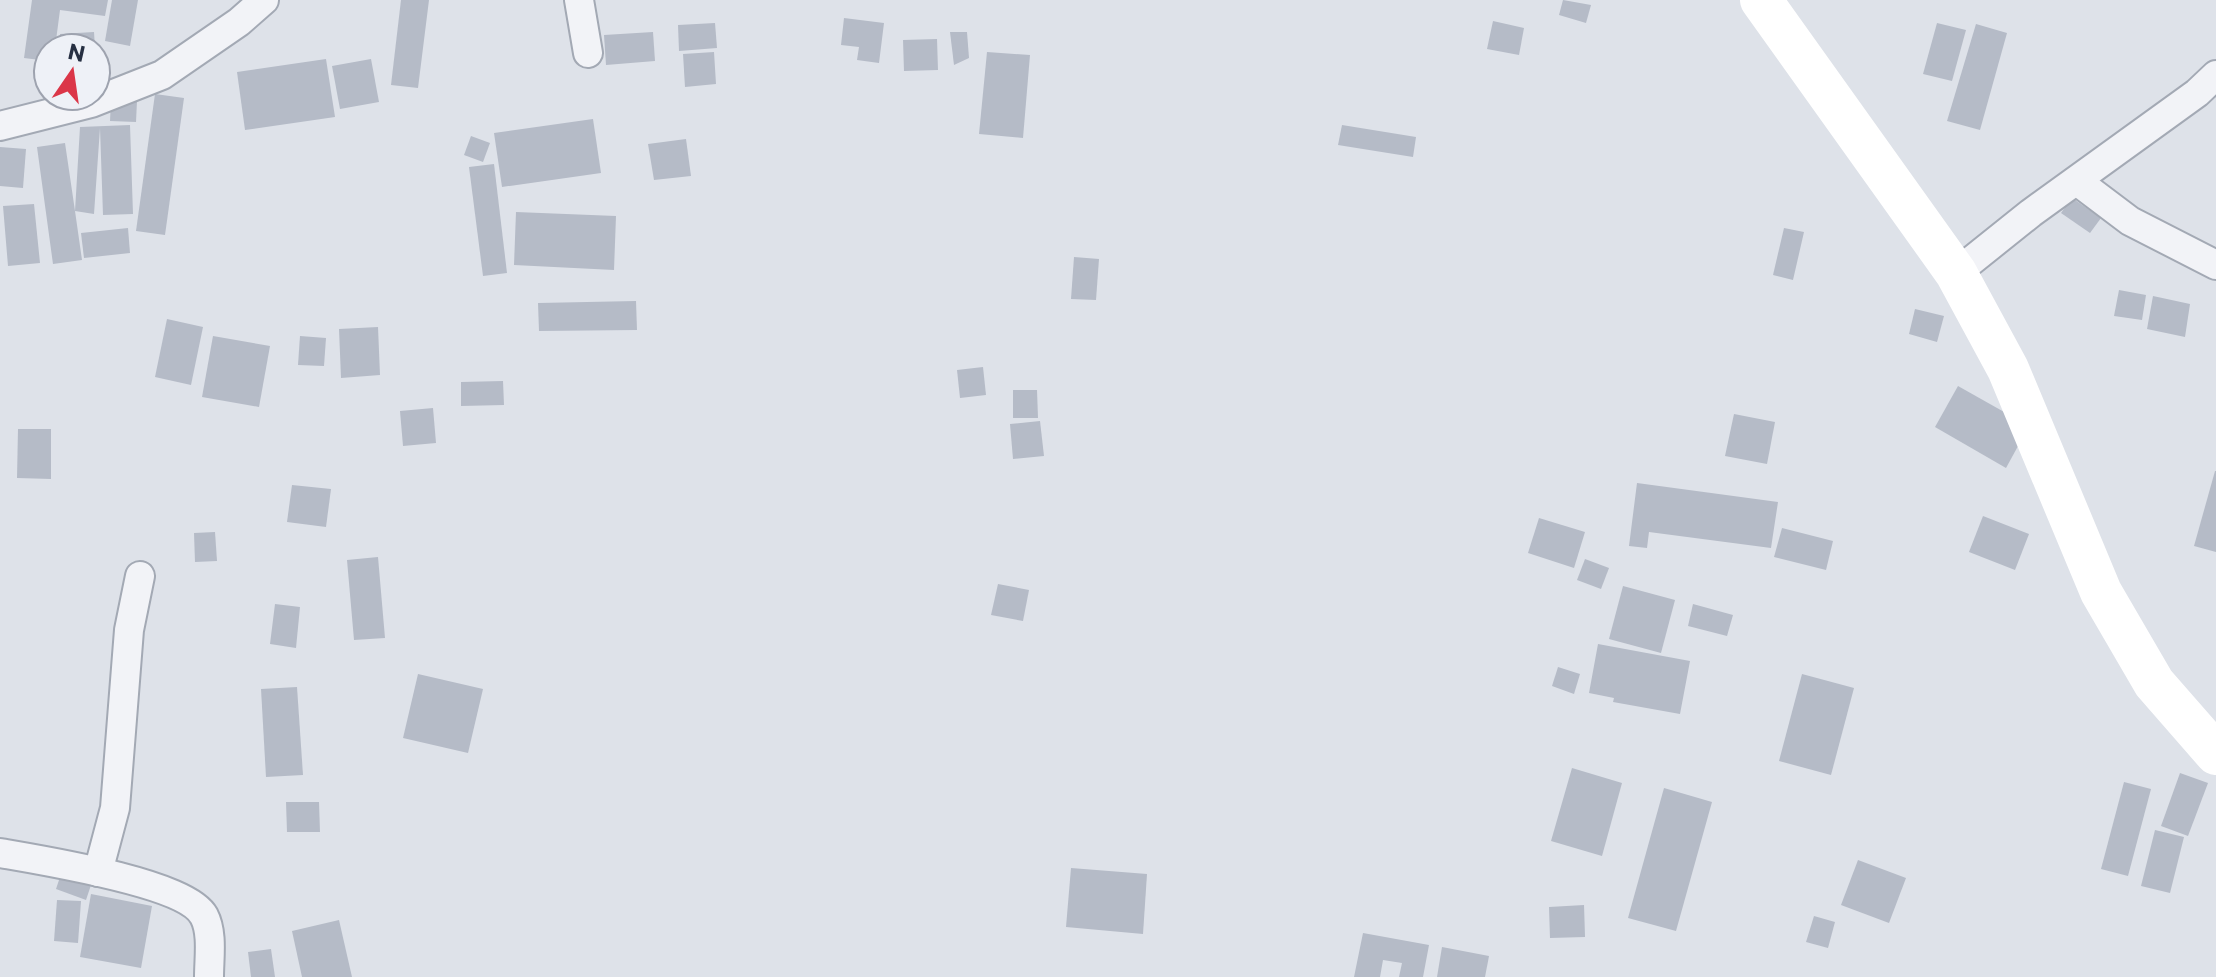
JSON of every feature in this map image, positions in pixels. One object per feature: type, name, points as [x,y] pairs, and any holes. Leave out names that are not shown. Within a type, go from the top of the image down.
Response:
[{"type":"street","points":[[0,126],[91,103],[162,75],[239,22],[264,0]]},
{"type":"street","points":[[579,0],[588,53]]},
{"type":"street","points":[[1761,0],[1956,273],[2008,369],[2101,592],[2154,683],[2216,754]]},
{"type":"street","points":[[1956,273],[2031,213],[2197,93],[2216,75]]},
{"type":"street","points":[[2077,181],[2130,221],[2216,265]]},
{"type":"street","points":[[98,872],[115,808],[129,630],[140,576]]},
{"type":"street","points":[[0,853],[98,872],[190,901],[204,915],[209,930],[209,977]]},
{"type":"building","points":[[32,0],[108,0],[105,16],[60,10],[57,32],[32,32],[32,59],[24,58]]},
{"type":"building","points":[[112,0],[138,0],[130,46],[112,42],[112,32],[107,32]]},
{"type":"building","points":[[401,0],[429,0],[418,88],[391,85]]},
{"type":"building","points":[[1563,0],[1591,5],[1586,23],[1559,15]]},
{"type":"building","points":[[844,18],[884,23],[879,63],[857,60],[859,47],[841,45]]},
{"type":"building","points":[[1493,21],[1524,28],[1519,55],[1487,49]]},
{"type":"building","points":[[715,23],[717,48],[679,51],[678,25]]},
{"type":"building","points":[[1937,23],[1966,30],[1952,81],[1923,74]]},
{"type":"building","points":[[1976,24],[2007,33],[1980,130],[1947,121]]},
{"type":"building","points":[[653,32],[655,61],[606,65],[604,35]]},
{"type":"building","points":[[950,32],[967,32],[969,58],[954,65]]},
{"type":"building","points":[[937,39],[938,70],[904,71],[903,40]]},
{"type":"building","points":[[714,52],[716,84],[685,87],[683,54]]},
{"type":"building","points":[[987,52],[1030,55],[1023,138],[979,134]]},
{"type":"building","points":[[326,59],[335,117],[245,130],[237,72]]},
{"type":"building","points":[[371,59],[379,102],[340,109],[332,66]]},
{"type":"building","points":[[155,94],[184,98],[165,235],[136,231]]},
{"type":"building","points":[[112,100],[137,101],[136,122],[110,121]]},
{"type":"building","points":[[593,119],[601,173],[502,187],[494,133]]},
{"type":"building","points":[[130,125],[133,214],[103,215],[100,128],[94,214],[75,211],[80,127]]},
{"type":"building","points":[[1342,125],[1416,137],[1413,157],[1338,145]]},
{"type":"building","points":[[471,136],[490,143],[483,162],[464,155]]},
{"type":"building","points":[[686,139],[691,176],[654,180],[648,144]]},
{"type":"building","points":[[65,143],[82,260],[53,264],[37,147]]},
{"type":"building","points":[[0,147],[26,149],[23,188],[0,186]]},
{"type":"building","points":[[494,164],[507,273],[483,276],[469,167]]},
{"type":"building","points":[[2072,198],[2101,218],[2090,233],[2061,213]]},
{"type":"building","points":[[34,204],[40,263],[8,266],[3,206]]},
{"type":"building","points":[[516,212],[616,216],[614,270],[514,265]]},
{"type":"building","points":[[128,228],[130,253],[84,258],[81,233]]},
{"type":"building","points":[[1784,228],[1804,232],[1793,280],[1773,275]]},
{"type":"building","points":[[1074,257],[1099,259],[1096,300],[1071,299]]},
{"type":"building","points":[[2119,290],[2146,295],[2142,320],[2114,316]]},
{"type":"building","points":[[2153,296],[2190,304],[2185,337],[2147,329]]},
{"type":"building","points":[[636,301],[637,330],[539,331],[538,303]]},
{"type":"building","points":[[1915,309],[1944,316],[1937,342],[1909,334]]},
{"type":"building","points":[[167,319],[203,327],[191,385],[155,377]]},
{"type":"building","points":[[378,327],[380,375],[341,378],[339,329]]},
{"type":"building","points":[[213,336],[270,346],[259,407],[202,397]]},
{"type":"building","points":[[300,336],[326,338],[324,366],[298,365]]},
{"type":"building","points":[[983,367],[986,395],[960,398],[957,370]]},
{"type":"building","points":[[503,381],[504,405],[461,406],[461,382]]},
{"type":"building","points":[[1958,386],[2029,426],[2006,468],[1935,427]]},
{"type":"building","points":[[1013,390],[1037,390],[1038,418],[1013,418]]},
{"type":"building","points":[[433,408],[436,443],[403,446],[400,411]]},
{"type":"building","points":[[1734,414],[1775,422],[1767,464],[1725,456]]},
{"type":"building","points":[[1040,421],[1044,456],[1013,459],[1010,424]]},
{"type":"building","points":[[18,429],[51,429],[51,479],[17,478]]},
{"type":"building","points":[[2216,471],[2216,552],[2194,546]]},
{"type":"building","points":[[1637,483],[1778,502],[1771,548],[1649,532],[1647,548],[1629,546]]},
{"type":"building","points":[[292,485],[331,489],[326,527],[287,522]]},
{"type":"building","points":[[1983,516],[2029,534],[2015,570],[1969,552]]},
{"type":"building","points":[[1539,518],[1585,532],[1574,568],[1528,553]]},
{"type":"building","points":[[1782,528],[1833,541],[1826,570],[1774,557]]},
{"type":"building","points":[[215,532],[217,561],[195,562],[194,533]]},
{"type":"building","points":[[378,557],[385,638],[354,640],[347,560]]},
{"type":"building","points":[[1585,559],[1609,568],[1601,589],[1577,580]]},
{"type":"building","points":[[998,584],[1029,590],[1023,621],[991,615]]},
{"type":"building","points":[[1623,586],[1675,600],[1661,653],[1609,639]]},
{"type":"building","points":[[275,604],[300,607],[296,648],[270,644]]},
{"type":"building","points":[[1693,604],[1733,615],[1727,636],[1688,626]]},
{"type":"building","points":[[1598,644],[1690,661],[1680,714],[1613,702],[1614,698],[1589,693]]},
{"type":"building","points":[[1558,667],[1580,674],[1574,694],[1552,686]]},
{"type":"building","points":[[418,674],[483,689],[468,753],[403,738]]},
{"type":"building","points":[[1802,674],[1854,688],[1831,775],[1779,761]]},
{"type":"building","points":[[297,687],[303,775],[266,777],[261,689]]},
{"type":"building","points":[[1572,768],[1622,783],[1602,856],[1551,841]]},
{"type":"building","points":[[2180,773],[2208,783],[2188,836],[2161,826]]},
{"type":"building","points":[[2124,782],[2151,789],[2128,876],[2101,869]]},
{"type":"building","points":[[1664,788],[1712,802],[1676,931],[1628,918]]},
{"type":"building","points":[[286,802],[319,802],[320,832],[287,832]]},
{"type":"building","points":[[2155,830],[2184,837],[2170,893],[2141,886]]},
{"type":"building","points":[[1858,860],[1906,878],[1889,923],[1841,905]]},
{"type":"building","points":[[1071,868],[1147,874],[1143,934],[1066,927]]},
{"type":"building","points":[[61,874],[91,885],[86,900],[56,889]]},
{"type":"building","points":[[91,894],[152,906],[141,968],[80,957]]},
{"type":"building","points":[[57,900],[81,901],[78,943],[54,941]]},
{"type":"building","points":[[1584,905],[1585,937],[1550,938],[1549,907]]},
{"type":"building","points":[[1814,916],[1835,922],[1828,948],[1806,942]]},
{"type":"building","points":[[339,920],[352,977],[302,977],[292,931]]},
{"type":"building","points":[[1363,933],[1429,945],[1423,977],[1399,977],[1402,963],[1383,960],[1380,977],[1354,977]]},
{"type":"building","points":[[1442,947],[1489,956],[1485,977],[1437,977]]},
{"type":"building","points":[[271,949],[275,977],[251,977],[248,952]]}]
